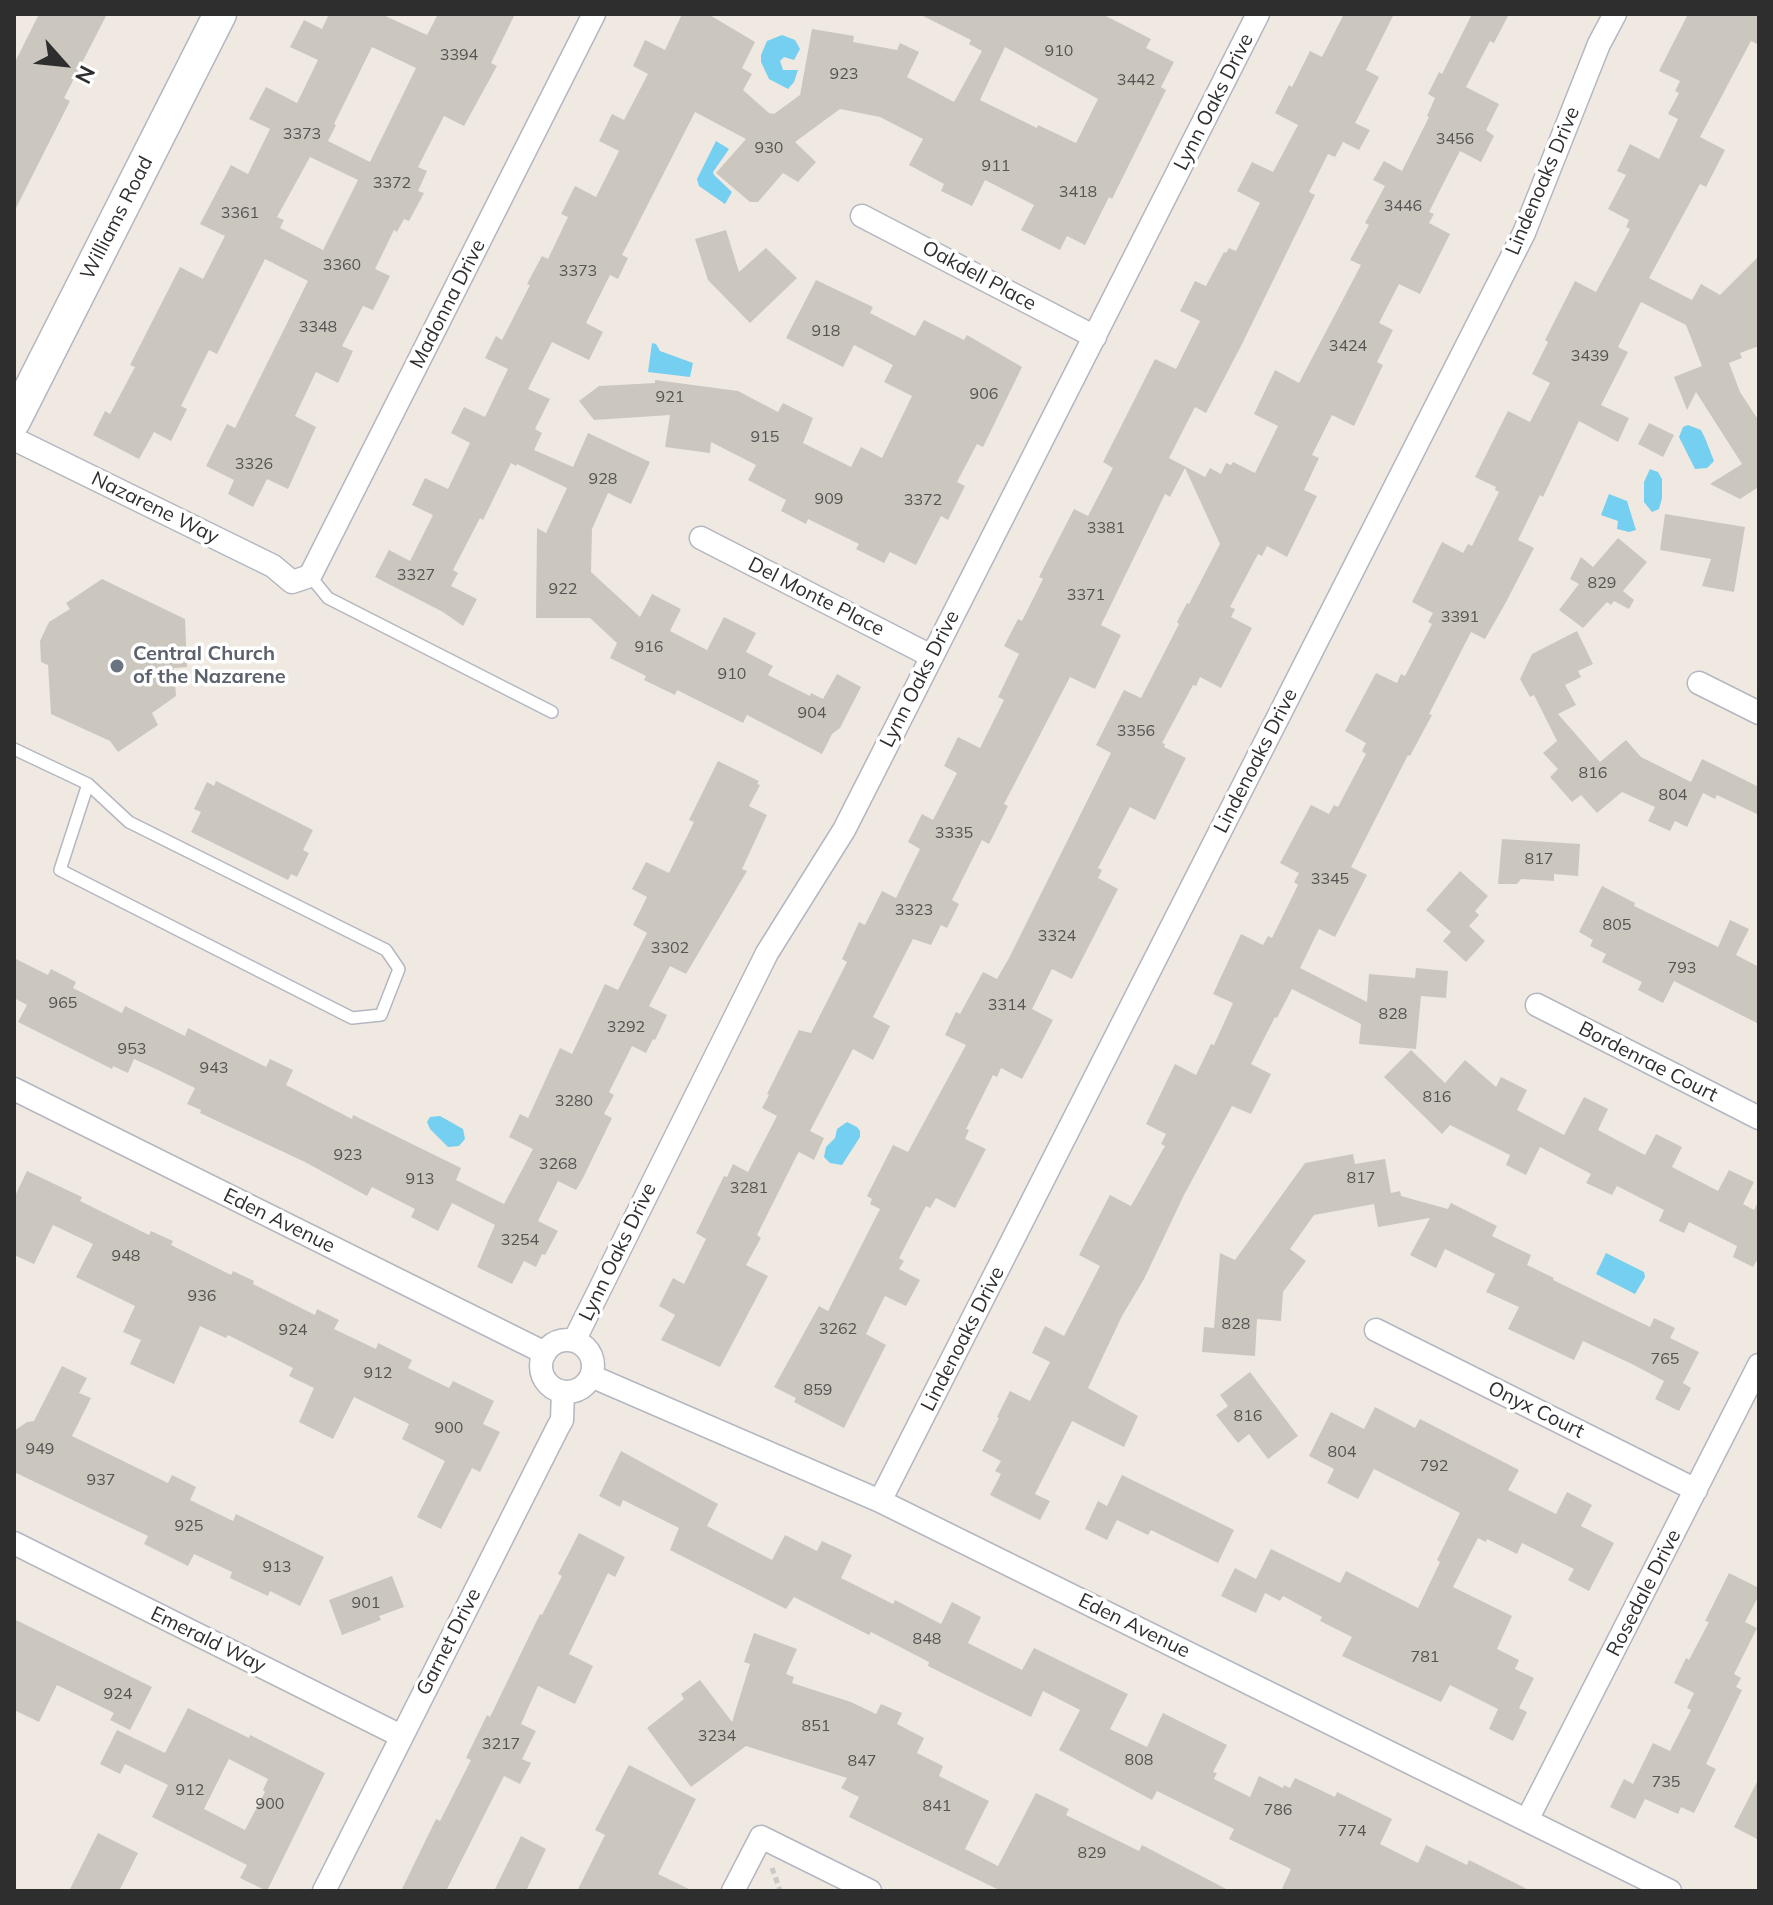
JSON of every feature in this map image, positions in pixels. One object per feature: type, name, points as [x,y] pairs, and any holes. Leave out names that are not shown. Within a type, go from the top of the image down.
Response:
[{"type":"street","name":"Williams Road","points":[[14,421],[220,14]]},
{"type":"street","name":"Madonna Drive","points":[[301,579],[594,14]]},
{"type":"street","name":"Lindenoaks Drive","points":[[880,1501],[1524,233],[1599,44],[1615,14]]},
{"type":"street","name":"Lynn Oaks Drive","points":[[574,1341],[767,953],[844,830],[1095,337],[1250,17]]},
{"type":"street","name":"Oakdell Place","points":[[862,216],[1095,337]]},
{"type":"street","name":"Nazarene Way","points":[[14,439],[301,579]]},
{"type":"street","name":"Del Monte Place","points":[[701,538],[931,656]]},
{"type":"street","points":[[1699,683],[1759,713]]},
{"type":"street","name":"Bordenrae Court","points":[[1537,1005],[1759,1118]]},
{"type":"street","name":"Eden Avenue","points":[[14,1089],[545,1353]]},
{"type":"street","name":"Onyx Court","points":[[1376,1330],[1696,1490]]},
{"type":"street","points":[[574,1341],[588,1351],[593,1367],[591,1376],[580,1388],[563,1392],[555,1389],[544,1377],[541,1361],[557,1342],[574,1341]]},
{"type":"street","name":"Rosedale Drive","points":[[1527,1820],[1759,1365]]},
{"type":"street","name":"Eden Avenue","points":[[591,1376],[880,1501],[1670,1891]]},
{"type":"street","name":"Garnet Drive","points":[[324,1891],[562,1420],[563,1392]]},
{"type":"street","name":"Emerald Way","points":[[14,1543],[401,1736]]},
{"type":"street","points":[[733,1891],[761,1837],[870,1891]]},
{"type":"lane","points":[[301,579],[328,598],[552,712]]},
{"type":"lane","points":[[14,749],[88,784],[129,822],[386,950],[399,969],[381,1015],[352,1018],[60,870],[88,784]]},
{"type":"water","points":[[782,35],[795,40],[800,49],[794,60],[784,57],[780,61],[783,70],[798,70],[788,89],[769,79],[761,62],[767,41]]},
{"type":"water","points":[[716,141],[729,149],[713,172],[732,192],[725,204],[699,186],[697,179]]},
{"type":"water","points":[[652,343],[660,351],[693,363],[690,377],[648,372]]},
{"type":"water","points":[[1688,425],[1701,430],[1705,438],[1714,461],[1707,468],[1695,469],[1679,437],[1683,427]]},
{"type":"water","points":[[1650,469],[1658,472],[1662,479],[1659,509],[1652,512],[1644,502],[1644,482]]},
{"type":"water","points":[[1609,494],[1627,501],[1636,530],[1617,529],[1618,521],[1601,515]]},
{"type":"water","points":[[440,1116],[463,1129],[465,1139],[459,1146],[448,1147],[430,1129],[427,1122],[430,1117]]},
{"type":"water","points":[[847,1122],[857,1127],[860,1137],[842,1165],[830,1163],[824,1157],[826,1147],[835,1138],[837,1129]]},
{"type":"water","points":[[1606,1253],[1644,1272],[1645,1277],[1635,1294],[1596,1274]]},
{"type":"building","points":[[39,14],[107,14],[64,98],[70,101],[14,212],[14,64]]},
{"type":"building","points":[[329,14],[381,14],[427,35],[438,14],[515,14],[491,63],[497,66],[464,126],[444,116],[418,167],[427,171],[418,191],[424,193],[409,221],[404,219],[397,232],[394,230],[375,269],[390,276],[373,310],[363,306],[342,346],[353,351],[338,383],[316,372],[295,416],[316,427],[288,489],[267,479],[253,507],[228,494],[234,480],[206,466],[227,424],[235,428],[308,281],[265,259],[217,354],[209,350],[181,406],[187,409],[171,441],[154,432],[139,459],[93,435],[105,411],[110,414],[135,367],[130,365],[180,267],[203,279],[225,236],[200,224],[231,165],[248,174],[270,129],[249,119],[266,87],[297,103],[318,60],[290,47],[304,20],[322,29]],"holes":[[[372,47],[416,68],[370,162],[328,141]],[[310,157],[358,180],[323,250],[280,228],[284,220],[277,217]]]},
{"type":"building","points":[[682,14],[708,14],[755,42],[742,68],[752,74],[743,90],[774,114],[800,95],[812,29],[854,36],[853,42],[897,50],[900,43],[919,52],[907,77],[954,102],[982,51],[969,44],[971,40],[919,14],[1102,14],[1151,39],[1146,48],[1174,62],[1161,87],[1166,90],[1112,199],[1109,197],[1085,245],[1067,236],[1060,250],[1021,230],[1034,205],[985,180],[972,206],[941,191],[944,184],[909,165],[923,139],[880,117],[840,109],[795,142],[816,162],[798,182],[783,173],[758,202],[750,202],[716,173],[746,139],[695,112],[622,255],[628,258],[618,279],[610,275],[586,323],[603,332],[589,360],[552,342],[528,389],[550,399],[535,429],[542,433],[534,450],[573,467],[588,433],[650,462],[631,504],[608,493],[592,529],[591,572],[640,617],[652,594],[681,609],[670,631],[707,650],[724,617],[756,633],[746,652],[773,666],[768,675],[810,696],[811,693],[823,699],[837,674],[861,687],[840,728],[832,734],[822,754],[747,715],[743,723],[677,690],[675,695],[644,680],[646,676],[610,658],[617,643],[590,618],[536,618],[537,528],[546,533],[567,488],[517,464],[511,463],[483,520],[480,518],[453,570],[458,573],[451,586],[477,599],[463,626],[443,612],[375,577],[389,550],[410,561],[433,515],[412,505],[425,478],[448,489],[470,443],[451,433],[464,407],[485,417],[508,369],[485,358],[496,336],[502,340],[542,256],[548,259],[568,217],[561,214],[575,186],[596,197],[619,151],[599,141],[612,114],[624,120],[648,74],[633,66],[645,40],[665,50]],"holes":[[[1005,47],[1098,99],[1076,143],[980,100]]]},
{"type":"building","points":[[1344,14],[1394,14],[1366,70],[1379,77],[1355,123],[1370,130],[1359,150],[1343,142],[1335,157],[1328,154],[1309,192],[1315,195],[1206,413],[1195,407],[1169,458],[1205,477],[1210,468],[1221,474],[1226,463],[1231,465],[1233,462],[1255,473],[1278,426],[1254,414],[1275,370],[1299,383],[1361,265],[1350,260],[1385,186],[1373,180],[1384,161],[1402,171],[1429,117],[1435,98],[1428,94],[1439,72],[1442,74],[1472,14],[1509,14],[1494,43],[1490,41],[1466,87],[1499,104],[1486,130],[1494,136],[1481,162],[1460,151],[1429,212],[1434,214],[1429,223],[1450,234],[1420,294],[1399,284],[1379,323],[1393,330],[1377,362],[1383,365],[1354,426],[1332,415],[1312,455],[1319,458],[1304,490],[1317,496],[1287,557],[1267,546],[1262,556],[1258,554],[1230,607],[1235,609],[1231,617],[1252,628],[1221,688],[1200,677],[1162,743],[1186,758],[1155,820],[1130,807],[1098,868],[1102,870],[1098,878],[1118,889],[1072,979],[1052,969],[1032,1009],[1053,1020],[1022,1079],[1001,1068],[997,1077],[993,1075],[966,1129],[969,1130],[965,1139],[986,1149],[955,1208],[936,1198],[930,1208],[926,1206],[899,1258],[904,1261],[899,1269],[920,1280],[906,1306],[885,1296],[866,1334],[886,1345],[844,1428],[794,1402],[796,1398],[774,1387],[819,1306],[828,1311],[880,1209],[870,1204],[872,1199],[867,1196],[893,1145],[908,1152],[966,1045],[945,1035],[956,1012],[960,1014],[983,972],[997,979],[1009,958],[1111,753],[1096,745],[1124,690],[1141,698],[1179,624],[1177,622],[1220,544],[1185,468],[1170,497],[1165,494],[1101,625],[1121,635],[1095,689],[1070,677],[1004,804],[1008,806],[989,844],[982,840],[952,900],[959,904],[947,928],[941,925],[931,945],[913,939],[873,1017],[890,1026],[873,1060],[853,1049],[810,1131],[824,1138],[814,1160],[799,1152],[797,1155],[757,1235],[761,1238],[746,1265],[768,1276],[720,1367],[661,1340],[675,1315],[659,1306],[673,1278],[684,1284],[706,1239],[696,1233],[724,1176],[727,1177],[733,1164],[748,1172],[777,1116],[762,1108],[767,1094],[799,1030],[811,1033],[847,962],[842,959],[859,922],[865,925],[882,891],[896,898],[920,849],[908,842],[922,814],[933,820],[957,773],[944,766],[958,737],[980,748],[1004,700],[998,697],[1019,654],[1004,646],[1018,619],[1022,621],[1043,579],[1039,577],[1074,509],[1088,516],[1113,468],[1103,462],[1155,359],[1176,369],[1200,321],[1180,311],[1195,281],[1206,286],[1224,252],[1229,248],[1236,251],[1260,203],[1237,191],[1252,162],[1273,172],[1298,125],[1275,113],[1310,51],[1322,57]]},
{"type":"building","points":[[1688,14],[1759,14],[1759,45],[1751,41],[1700,137],[1725,150],[1706,187],[1700,184],[1649,278],[1692,300],[1701,284],[1720,295],[1759,256],[1759,346],[1740,353],[1742,358],[1729,363],[1740,392],[1759,421],[1759,491],[1757,488],[1740,499],[1710,484],[1742,464],[1696,392],[1687,410],[1674,377],[1702,366],[1686,325],[1641,302],[1618,347],[1628,352],[1601,405],[1629,418],[1618,442],[1579,421],[1543,497],[1540,495],[1518,540],[1534,548],[1485,639],[1471,632],[1429,714],[1432,715],[1408,755],[1351,867],[1367,875],[1335,937],[1319,929],[1300,968],[1367,1002],[1369,974],[1415,978],[1416,968],[1448,971],[1446,998],[1421,996],[1416,1049],[1359,1044],[1361,1024],[1292,989],[1251,1064],[1271,1074],[1251,1114],[1232,1106],[1122,1316],[1088,1388],[1138,1416],[1124,1447],[1072,1421],[1035,1494],[1050,1501],[1040,1520],[990,1495],[1001,1474],[995,1471],[1001,1461],[982,1451],[1010,1391],[1030,1401],[1050,1362],[1032,1353],[1045,1326],[1064,1336],[1100,1266],[1079,1255],[1110,1195],[1131,1206],[1165,1146],[1161,1144],[1166,1134],[1146,1124],[1175,1064],[1196,1075],[1211,1044],[1214,1045],[1233,1003],[1213,994],[1241,934],[1263,945],[1268,936],[1272,938],[1298,885],[1294,882],[1299,873],[1280,863],[1311,805],[1329,814],[1334,805],[1338,807],[1366,754],[1362,751],[1366,743],[1345,731],[1376,673],[1397,683],[1401,674],[1405,676],[1432,624],[1428,622],[1433,613],[1412,602],[1442,542],[1463,553],[1468,544],[1472,546],[1499,492],[1495,490],[1496,487],[1475,477],[1508,411],[1530,422],[1550,383],[1532,374],[1548,342],[1545,340],[1575,281],[1596,292],[1630,229],[1626,227],[1629,220],[1608,209],[1626,175],[1617,171],[1630,144],[1659,159],[1678,119],[1668,114],[1679,93],[1675,91],[1680,81],[1659,71]]},
{"type":"building","points":[[726,230],[739,272],[766,248],[797,278],[750,323],[708,280],[695,239]]},
{"type":"building","points":[[816,280],[873,307],[870,313],[915,336],[924,320],[964,340],[967,335],[1022,367],[983,447],[977,444],[957,482],[965,486],[948,520],[941,516],[916,565],[890,552],[884,563],[856,549],[859,544],[808,519],[806,524],[781,511],[786,500],[748,480],[756,465],[711,442],[710,453],[665,447],[670,415],[594,420],[579,401],[599,386],[655,383],[655,380],[738,391],[778,412],[783,403],[813,418],[803,443],[851,467],[861,447],[882,458],[912,396],[884,382],[893,365],[854,345],[843,367],[786,338]]},
{"type":"building","points":[[1649,423],[1674,435],[1663,457],[1638,444]]},
{"type":"building","points":[[1665,514],[1745,527],[1734,592],[1702,586],[1711,559],[1660,550]]},
{"type":"building","points":[[1618,538],[1647,562],[1623,591],[1634,600],[1629,609],[1614,601],[1611,605],[1607,602],[1583,628],[1559,610],[1579,584],[1570,579],[1581,557],[1593,567]]},
{"type":"building","name":"Central Church of the Nazarene","points":[[102,579],[185,619],[187,667],[174,668],[176,696],[152,713],[158,725],[118,752],[110,741],[51,714],[48,665],[41,662],[40,641],[49,622],[70,609],[66,603]]},
{"type":"building","points":[[1577,631],[1593,664],[1578,671],[1581,677],[1565,685],[1576,705],[1558,714],[1600,762],[1626,740],[1641,757],[1691,782],[1702,759],[1759,787],[1759,815],[1717,795],[1715,799],[1703,793],[1687,827],[1675,821],[1670,831],[1648,821],[1655,807],[1622,792],[1597,813],[1581,795],[1572,802],[1550,777],[1558,769],[1543,753],[1557,741],[1534,695],[1530,697],[1520,679],[1532,654]]},
{"type":"building","points":[[718,761],[759,781],[757,784],[760,785],[749,806],[767,815],[742,869],[747,871],[686,974],[670,966],[649,1006],[667,1015],[655,1040],[646,1053],[632,1046],[609,1092],[614,1095],[604,1114],[612,1118],[583,1178],[576,1190],[558,1181],[538,1221],[558,1231],[536,1267],[524,1261],[512,1284],[477,1267],[495,1225],[452,1203],[438,1231],[411,1217],[415,1209],[372,1187],[367,1196],[305,1162],[200,1113],[201,1110],[187,1104],[195,1088],[134,1059],[128,1073],[113,1066],[112,1069],[18,1022],[27,1005],[14,998],[14,958],[48,975],[51,969],[76,982],[73,988],[122,1013],[125,1006],[185,1036],[188,1028],[266,1067],[270,1059],[293,1070],[286,1085],[352,1119],[353,1115],[461,1168],[456,1180],[504,1204],[533,1149],[509,1137],[520,1114],[528,1118],[560,1048],[572,1054],[605,984],[618,990],[647,933],[633,925],[647,897],[632,889],[646,862],[669,873],[694,822],[689,820]]},
{"type":"building","points":[[216,781],[313,830],[303,850],[309,853],[297,877],[291,874],[288,880],[191,832],[201,812],[194,809],[207,782],[214,786]]},
{"type":"building","points":[[1502,839],[1580,844],[1578,876],[1554,874],[1554,881],[1521,879],[1517,884],[1498,884]]},
{"type":"building","points":[[1460,871],[1488,896],[1475,911],[1479,915],[1469,926],[1485,941],[1466,962],[1443,941],[1451,932],[1426,910]]},
{"type":"building","points":[[1602,886],[1635,903],[1634,906],[1718,947],[1730,920],[1749,929],[1736,955],[1759,967],[1759,1024],[1674,981],[1663,1003],[1638,990],[1642,982],[1602,962],[1606,954],[1590,946],[1593,940],[1579,932]]},
{"type":"building","points":[[1411,1050],[1445,1083],[1465,1060],[1496,1087],[1501,1077],[1527,1090],[1517,1110],[1564,1135],[1584,1097],[1608,1109],[1598,1130],[1645,1155],[1656,1134],[1682,1147],[1672,1167],[1718,1191],[1729,1170],[1754,1182],[1743,1204],[1754,1210],[1759,1200],[1759,1257],[1753,1267],[1733,1257],[1737,1246],[1689,1222],[1684,1233],[1659,1221],[1664,1210],[1617,1186],[1612,1195],[1586,1183],[1591,1174],[1540,1147],[1526,1175],[1506,1165],[1510,1155],[1450,1125],[1442,1134],[1384,1077]]},
{"type":"building","points":[[1353,1154],[1355,1164],[1385,1159],[1391,1193],[1400,1191],[1401,1196],[1448,1209],[1451,1203],[1497,1226],[1492,1236],[1531,1255],[1527,1265],[1553,1280],[1650,1327],[1654,1318],[1675,1328],[1670,1338],[1699,1352],[1683,1383],[1691,1388],[1679,1411],[1655,1399],[1664,1381],[1632,1364],[1583,1341],[1574,1360],[1508,1329],[1519,1307],[1486,1292],[1495,1274],[1445,1249],[1436,1268],[1410,1255],[1430,1218],[1378,1227],[1374,1204],[1314,1215],[1290,1249],[1306,1261],[1283,1292],[1281,1321],[1257,1319],[1255,1356],[1202,1352],[1204,1327],[1214,1328],[1220,1253],[1235,1260],[1305,1163]]},
{"type":"building","points":[[27,1171],[82,1197],[80,1201],[149,1235],[151,1231],[173,1241],[171,1245],[231,1275],[233,1271],[254,1281],[253,1284],[315,1315],[317,1309],[339,1320],[334,1329],[376,1349],[378,1343],[412,1360],[408,1368],[449,1388],[453,1381],[494,1401],[483,1424],[500,1432],[480,1472],[472,1468],[441,1529],[417,1517],[445,1461],[402,1439],[409,1424],[354,1397],[333,1439],[299,1422],[314,1388],[289,1376],[293,1368],[228,1335],[226,1338],[200,1326],[174,1384],[130,1364],[141,1340],[123,1332],[135,1306],[76,1277],[93,1244],[53,1225],[34,1264],[14,1255],[14,1198]]},
{"type":"building","points":[[62,1366],[87,1378],[79,1393],[91,1398],[72,1436],[168,1483],[172,1475],[196,1487],[190,1500],[233,1521],[236,1514],[324,1557],[300,1606],[270,1591],[268,1596],[230,1578],[232,1572],[194,1554],[188,1566],[144,1544],[148,1536],[14,1472],[14,1431],[34,1421]]},
{"type":"building","points":[[1250,1372],[1298,1436],[1268,1459],[1249,1434],[1238,1443],[1216,1415],[1228,1406],[1220,1395]]},
{"type":"building","points":[[1375,1407],[1415,1428],[1420,1419],[1519,1470],[1508,1490],[1556,1514],[1567,1492],[1592,1505],[1581,1526],[1614,1543],[1589,1591],[1568,1580],[1574,1569],[1522,1543],[1517,1554],[1487,1539],[1486,1542],[1478,1538],[1453,1587],[1512,1616],[1497,1649],[1519,1660],[1515,1669],[1534,1678],[1519,1708],[1527,1712],[1513,1741],[1489,1729],[1498,1709],[1450,1685],[1441,1702],[1342,1656],[1352,1637],[1320,1621],[1322,1617],[1283,1596],[1280,1601],[1265,1593],[1256,1613],[1221,1596],[1235,1568],[1256,1579],[1271,1549],[1340,1583],[1346,1571],[1418,1608],[1460,1513],[1374,1469],[1358,1499],[1327,1483],[1334,1469],[1309,1456],[1331,1412],[1364,1429]]},
{"type":"building","points":[[621,1451],[718,1504],[707,1526],[772,1560],[785,1535],[817,1551],[822,1541],[852,1555],[841,1578],[893,1604],[895,1600],[941,1624],[952,1602],[981,1617],[968,1643],[1022,1670],[1034,1648],[1128,1694],[1110,1729],[1147,1747],[1163,1713],[1227,1745],[1213,1772],[1217,1773],[1214,1779],[1250,1797],[1259,1776],[1283,1788],[1284,1785],[1290,1788],[1295,1778],[1335,1797],[1337,1792],[1392,1819],[1380,1844],[1418,1863],[1426,1845],[1467,1865],[1469,1860],[1531,1891],[1281,1891],[1291,1869],[1229,1839],[1234,1829],[1157,1791],[1152,1800],[1059,1750],[1080,1710],[1043,1691],[1031,1717],[928,1666],[929,1662],[871,1632],[869,1635],[794,1597],[786,1609],[670,1550],[679,1528],[623,1500],[620,1507],[599,1496]]},
{"type":"building","points":[[1122,1475],[1234,1530],[1218,1563],[1151,1530],[1148,1535],[1117,1520],[1107,1540],[1085,1529],[1098,1501],[1107,1506]]},
{"type":"building","points":[[579,1533],[625,1557],[615,1577],[608,1573],[569,1654],[593,1666],[575,1704],[538,1686],[521,1724],[536,1731],[522,1759],[531,1763],[520,1784],[504,1776],[446,1891],[401,1891],[436,1819],[440,1821],[471,1760],[466,1758],[562,1576],[558,1574]]},
{"type":"building","points":[[1729,1573],[1759,1588],[1759,1595],[1745,1622],[1757,1628],[1734,1674],[1741,1678],[1736,1687],[1742,1690],[1706,1764],[1716,1769],[1694,1813],[1681,1807],[1678,1814],[1645,1799],[1635,1819],[1610,1807],[1624,1779],[1633,1784],[1653,1743],[1670,1751],[1691,1710],[1687,1708],[1694,1693],[1674,1683],[1709,1622],[1705,1621]]},
{"type":"building","points":[[392,1576],[404,1607],[342,1635],[329,1600]]},
{"type":"building","points":[[14,1619],[152,1687],[130,1730],[110,1720],[114,1713],[57,1685],[39,1722],[14,1710]]},
{"type":"building","points":[[754,1633],[797,1649],[786,1674],[794,1677],[792,1683],[851,1702],[876,1714],[881,1704],[902,1713],[897,1724],[924,1738],[917,1753],[943,1766],[939,1776],[989,1801],[965,1849],[998,1866],[1036,1793],[1069,1809],[1066,1815],[1139,1851],[1142,1845],[1230,1891],[1001,1891],[849,1817],[859,1797],[841,1788],[847,1778],[746,1746],[691,1787],[647,1728],[684,1699],[681,1694],[700,1680],[732,1722],[750,1664],[744,1662]]},
{"type":"building","points":[[188,1708],[325,1773],[267,1891],[240,1878],[247,1865],[152,1817],[168,1785],[125,1764],[120,1774],[100,1764],[117,1730],[165,1753]],"holes":[[[229,1759],[268,1779],[265,1792],[245,1830],[204,1809]]]},
{"type":"building","points":[[629,1765],[696,1799],[658,1874],[693,1891],[577,1891],[605,1835],[595,1830]]},
{"type":"building","points":[[1759,1778],[1759,1840],[1734,1827]]},
{"type":"building","points":[[98,1833],[138,1853],[119,1891],[69,1891]]},
{"type":"building","points":[[521,1836],[546,1849],[526,1891],[494,1891]]},
{"type":"place","name":"Central Church of the Nazarene","points":[[117,666]]}]
